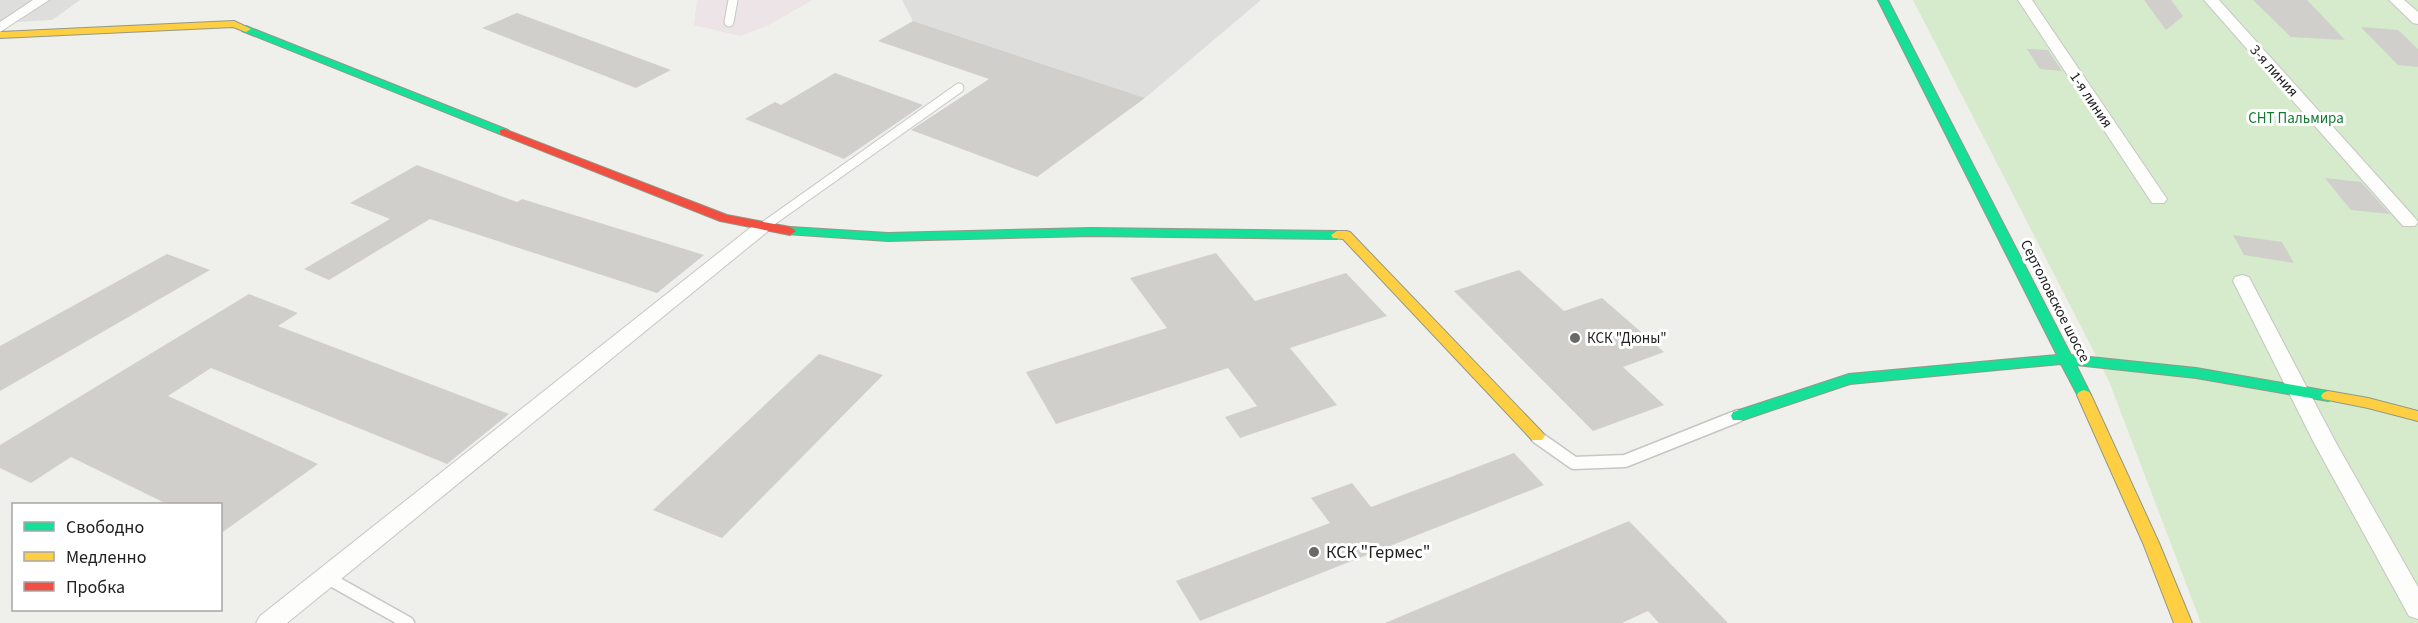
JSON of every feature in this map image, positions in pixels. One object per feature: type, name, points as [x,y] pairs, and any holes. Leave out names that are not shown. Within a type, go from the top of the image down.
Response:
[{"type":"street","points":[[0,28],[42,0]]},
{"type":"street","name":"Сертоловское шоссе","points":[[1883,0],[2067,359],[2162,567],[2183,623]]},
{"type":"street","name":"1-я линия","points":[[2025,0],[2158,199]]},
{"type":"street","name":"3-я линия","points":[[2211,0],[2409,222]]},
{"type":"street","points":[[2396,0],[2418,20]]},
{"type":"street","points":[[0,35],[234,24],[327,63],[724,218],[762,228],[842,237],[1088,232],[1346,235],[1537,436]]},
{"type":"street","points":[[269,623],[762,228]]},
{"type":"street","points":[[2242,281],[2324,441],[2418,609]]},
{"type":"street","points":[[1738,416],[1849,379],[2067,359],[2196,374],[2368,403],[2418,416]]},
{"type":"lane","points":[[729,22],[733,0]]},
{"type":"lane","points":[[762,228],[959,88]]},
{"type":"lane","points":[[1537,436],[1574,463],[1625,460],[1738,416]]},
{"type":"lane","points":[[326,578],[408,623]]},
{"type":"shaded area","points":[[0,0],[80,0],[52,20],[0,23]]},
{"type":"shaded area","points":[[697,0],[812,0],[767,26],[740,36],[694,25]]},
{"type":"shaded area","points":[[902,0],[1261,0],[1145,98],[913,21]]},
{"type":"green space","name":"СНТ Пальмира","points":[[1913,0],[2418,0],[2418,623],[2201,623],[2109,381]]},
{"type":"building","points":[[2144,0],[2171,0],[2183,16],[2166,30]]},
{"type":"building","points":[[2253,0],[2307,0],[2345,40],[2291,37]]},
{"type":"building","points":[[517,13],[671,70],[636,88],[482,28]]},
{"type":"building","points":[[913,21],[1145,98],[1037,177],[911,130],[989,79],[878,41]]},
{"type":"building","points":[[2361,27],[2398,30],[2418,49],[2418,67],[2398,65]]},
{"type":"building","points":[[2027,49],[2048,50],[2062,71],[2040,69]]},
{"type":"building","points":[[835,73],[923,105],[844,159],[745,119],[775,102],[781,105]]},
{"type":"building","points":[[417,165],[517,202],[522,199],[704,255],[657,293],[430,219],[329,280],[304,269],[390,219],[350,203]]},
{"type":"building","points":[[2325,178],[2361,182],[2390,214],[2351,210]]},
{"type":"building","points":[[2233,235],[2282,242],[2294,263],[2244,255]]},
{"type":"building","points":[[1216,253],[1255,301],[1346,273],[1387,316],[1290,348],[1337,405],[1240,438],[1225,417],[1257,406],[1228,368],[1056,424],[1026,372],[1167,328],[1130,278]]},
{"type":"building","points":[[167,254],[210,270],[0,391],[0,346]]},
{"type":"building","name":"КСК \"Дюны\"","points":[[1519,270],[1564,311],[1602,298],[1664,352],[1623,367],[1664,405],[1593,431],[1454,291]]},
{"type":"building","points":[[249,294],[298,313],[278,326],[509,414],[447,464],[211,368],[168,396],[318,464],[222,533],[222,503],[165,503],[71,457],[31,483],[0,468],[0,445]]},
{"type":"building","points":[[819,354],[883,375],[722,538],[653,510]]},
{"type":"building","name":"КСК \"Гермес\"","points":[[1514,453],[1544,485],[1200,621],[1176,581],[1330,523],[1311,498],[1352,483],[1371,507]]},
{"type":"building","points":[[1629,521],[1728,623],[1659,623],[1648,611],[1622,623],[1385,623]]},
{"type":"traffic: fast","points":[[1883,0],[2084,395]]},
{"type":"traffic: fast","points":[[246,29],[504,132]]},
{"type":"traffic: fast","points":[[790,231],[888,237],[1091,232],[1337,235]]},
{"type":"traffic: fast","points":[[1738,416],[1849,379],[2067,359],[2196,373],[2328,396]]},
{"type":"traffic: slow","points":[[0,35],[234,24],[246,29]]},
{"type":"traffic: slow","points":[[1337,235],[1346,235],[1537,436]]},
{"type":"traffic: slow","points":[[2084,395],[2151,543],[2183,623]]},
{"type":"traffic: slow","points":[[2328,396],[2368,403],[2418,416]]},
{"type":"traffic: jam","points":[[504,132],[724,218],[790,231]]},
{"type":"place","name":"КСК \"Дюны\"","points":[[1575,338]]},
{"type":"place","name":"КСК \"Гермес\"","points":[[1314,552]]}]
